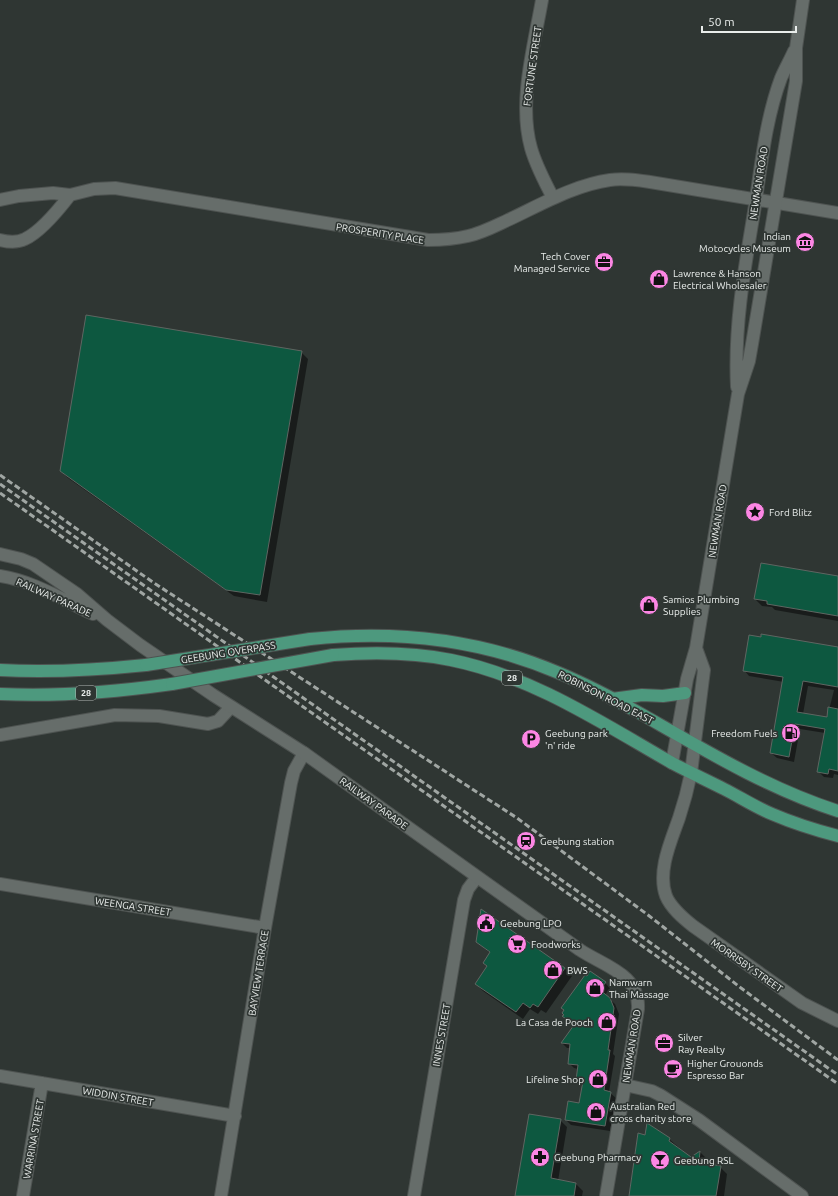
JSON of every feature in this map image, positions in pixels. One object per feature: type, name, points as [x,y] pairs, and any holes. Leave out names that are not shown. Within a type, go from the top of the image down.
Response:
[{"type":"main road","name":"ROBINSON ROAD EAST","points":[[310,639],[390,635],[421,638],[476,646],[534,662],[560,673],[612,699],[724,761],[770,784],[838,811]]},
{"type":"main road","name":"GEEBUNG OVERPASS","points":[[0,670],[106,670],[310,639]]},
{"type":"main road","name":"GEEBUNG OVERPASS","points":[[0,694],[49,695],[91,693],[172,684],[333,655],[404,653],[451,660],[483,668],[516,680],[556,698],[641,744],[672,763]]},
{"type":"main road","points":[[612,699],[642,695],[663,696],[685,693]]},
{"type":"main road","name":"28","points":[[672,763],[772,814],[819,831],[838,836]]},
{"type":"street","name":"FORTUNE STREET","points":[[542,0],[527,89],[526,117],[531,148],[535,161],[553,198]]},
{"type":"street","name":"NEWMAN ROAD","points":[[672,763],[687,679],[696,648],[738,394],[749,361],[796,81],[796,48],[803,0]]},
{"type":"street","name":"NEWMAN ROAD","points":[[738,394],[736,360],[738,312],[762,158],[772,107],[781,78],[796,48]]},
{"type":"street","name":"PROSPERITY PLACE","points":[[0,200],[53,193],[70,195],[94,189],[115,188],[428,240],[455,238],[485,230],[553,198],[586,185],[620,179],[650,182],[838,213]]},
{"type":"street","points":[[0,240],[14,242],[26,239],[61,208],[70,195]]},
{"type":"street","name":"RAILWAY PARADE","points":[[0,554],[21,559],[33,564],[77,594],[107,620],[140,645],[231,707],[304,753],[584,952],[628,979],[636,991]]},
{"type":"street","name":"RAILWAY PARADE","points":[[0,576],[31,585],[107,620]]},
{"type":"street","name":"NEWMAN ROAD","points":[[666,896],[664,886],[665,864],[687,791],[696,745],[704,670],[696,648]]},
{"type":"street","points":[[0,735],[104,716],[128,714],[159,716],[208,724],[218,721],[231,707]]},
{"type":"street","name":"BAYVIEW TERRACE","points":[[221,1196],[290,783],[294,771],[304,753]]},
{"type":"street","name":"INNES STREET","points":[[414,1196],[464,900],[468,890],[477,876]]},
{"type":"street","name":"WEENGA STREET","points":[[0,884],[265,928]]},
{"type":"street","name":"MORRISBY STREET","points":[[666,896],[680,916],[693,926],[802,1003],[838,1021]]},
{"type":"street","name":"NEWMAN ROAD","points":[[606,1196],[638,1009],[636,991]]},
{"type":"street","name":"WIDDIN STREET","points":[[0,1076],[235,1116]]},
{"type":"street","name":"WARRINA STREET","points":[[23,1196],[42,1083]]},
{"type":"street","points":[[625,1086],[648,1090],[660,1095],[699,1120],[799,1195]]},
{"type":"building","points":[[86,315],[302,351],[260,595],[226,590],[60,471]]},
{"type":"building","points":[[761,563],[838,576],[838,616],[767,604],[767,601],[754,599]]},
{"type":"building","points":[[761,634],[838,647],[838,687],[803,681],[797,712],[827,717],[828,707],[838,709],[838,771],[829,769],[828,774],[817,772],[825,729],[795,724],[789,757],[770,753],[783,677],[743,671],[749,635],[761,637]]},
{"type":"building","points":[[481,909],[565,968],[538,1007],[533,1004],[530,1008],[523,1003],[516,1012],[475,984],[487,966],[483,963],[490,952],[476,942]]},
{"type":"building","points":[[590,971],[606,982],[600,990],[610,998],[614,1008],[604,1090],[611,1092],[605,1126],[565,1120],[568,1101],[579,1103],[583,1081],[576,1080],[578,1065],[568,1064],[570,1044],[561,1043],[574,1025],[562,1016],[564,1015],[562,1013],[564,1010],[561,1008],[585,975],[587,976]]},
{"type":"building","points":[[529,1114],[561,1119],[551,1178],[576,1183],[574,1196],[515,1196]]},
{"type":"building","name":"Geebung RSL","points":[[647,1123],[670,1138],[669,1141],[691,1157],[700,1151],[699,1162],[721,1166],[716,1196],[629,1196],[638,1133],[645,1135]]},
{"type":"railway","points":[[0,475],[154,583],[517,818],[648,915],[741,988],[838,1060]]},
{"type":"railway","points":[[0,484],[838,1075]]},
{"type":"railway","points":[[0,493],[838,1084]]},
{"type":"place","name":"Indian Motocycles Museum","points":[[805,242]]},
{"type":"place","name":"Tech Cover Managed Service","points":[[604,262]]},
{"type":"place","name":"Lawrence & Hanson Electrical Wholesaler","points":[[659,279]]},
{"type":"place","name":"Ford Blitz","points":[[755,512]]},
{"type":"place","name":"Samios Plumbing Supplies","points":[[649,605]]},
{"type":"place","name":"Freedom Fuels","points":[[791,733]]},
{"type":"place","name":"Geebung park 'n' ride","points":[[531,739]]},
{"type":"place","name":"Geebung station","points":[[526,841]]},
{"type":"place","name":"Geebung LPO","points":[[486,923]]},
{"type":"place","name":"Foodworks","points":[[517,944]]},
{"type":"place","name":"BWS","points":[[553,970]]},
{"type":"place","name":"Namwarn Thai Massage","points":[[595,988]]},
{"type":"place","name":"La Casa de Pooch","points":[[607,1022]]},
{"type":"place","name":"Silver Ray Realty","points":[[664,1043]]},
{"type":"place","name":"Higher Grouonds Espresso Bar","points":[[673,1069]]},
{"type":"place","name":"Lifeline Shop","points":[[598,1079]]},
{"type":"place","name":"Australian Red cross charity store","points":[[596,1112]]},
{"type":"place","name":"Geebung Pharmacy","points":[[540,1157]]},
{"type":"place","name":"Geebung RSL","points":[[660,1160]]}]
